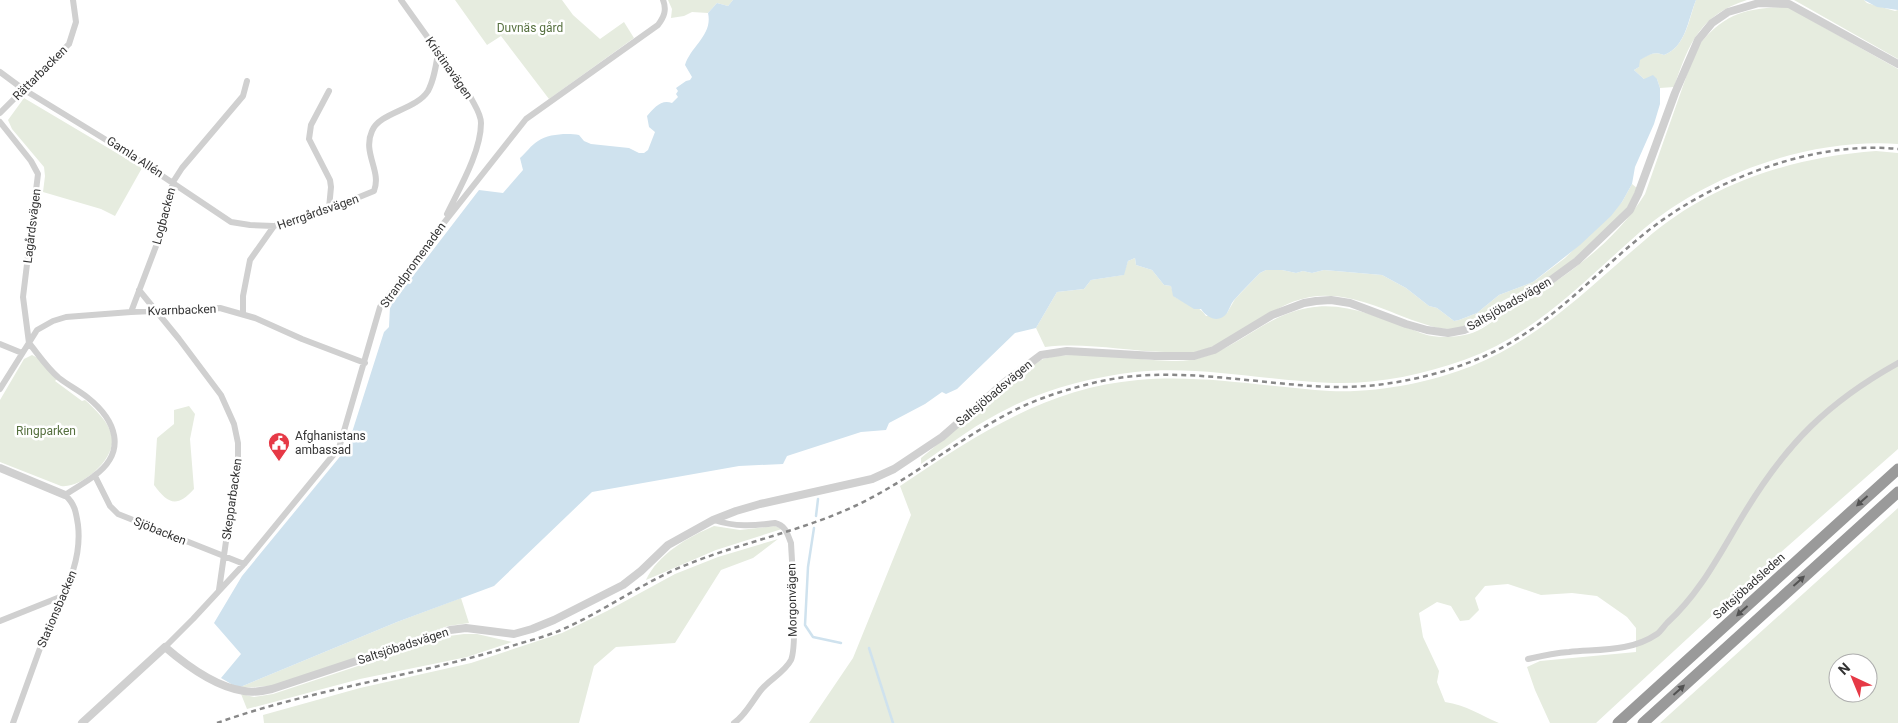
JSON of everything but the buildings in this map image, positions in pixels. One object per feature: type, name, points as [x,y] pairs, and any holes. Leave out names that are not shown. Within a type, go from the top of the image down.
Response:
[{"type":"highway","name":"Saltsjöbadsleden","points":[[1618,723],[1898,469]]},
{"type":"highway","points":[[1643,723],[1898,492]]},
{"type":"street","name":"Rättarbacken","points":[[0,113],[69,44],[76,22],[73,0]]},
{"type":"street","name":"Kristinavägen","points":[[401,0],[471,98],[478,110],[481,122],[479,137],[467,172],[442,224]]},
{"type":"street","name":"Strandpromenaden","points":[[165,647],[244,564],[339,448],[380,308],[442,224],[526,119],[658,25],[665,13],[662,0]]},
{"type":"street","name":"Saltsjöbadsvägen","points":[[165,647],[215,682],[229,688],[256,692],[272,689],[450,630],[466,628],[499,633],[517,633],[532,629],[623,585],[668,545],[714,520],[760,504],[872,479],[894,470],[942,437],[1005,382],[1041,355],[1076,351],[1155,356],[1194,356],[1214,350],[1272,316],[1304,303],[1331,300],[1350,304],[1427,330],[1448,333],[1464,330],[1480,324],[1547,283],[1576,261],[1630,210],[1638,194],[1694,46],[1708,27],[1728,12],[1759,4],[1789,4],[1898,64]]},
{"type":"street","name":"Herrgårdsvägen","points":[[243,314],[243,296],[250,260],[274,226],[374,191],[376,176],[368,148],[372,130],[381,121],[414,103],[427,92],[432,82],[438,54]]},
{"type":"street","name":"Gamla Allén","points":[[0,72],[22,89],[86,126],[231,222],[274,226]]},
{"type":"street","name":"Logbacken","points":[[131,312],[161,234],[173,182],[182,168],[243,96],[247,81]]},
{"type":"street","points":[[329,91],[312,125],[309,139],[330,180],[329,208]]},
{"type":"street","name":"Lagårdsvägen","points":[[0,122],[31,161],[38,174],[23,297],[29,343]]},
{"type":"street","name":"Skepparbacken","points":[[139,290],[221,395],[234,424],[238,443],[238,458],[219,590]]},
{"type":"street","name":"Kvarnbacken","points":[[0,389],[37,330],[53,321],[66,317],[131,312],[220,308],[243,314],[365,362]]},
{"type":"street","points":[[0,468],[65,495],[95,476],[105,466],[115,445],[116,436],[112,426],[98,407],[58,377],[29,343]]},
{"type":"street","points":[[0,344],[22,353]]},
{"type":"street","points":[[1528,659],[1570,652],[1602,651],[1640,642],[1657,634],[1690,600],[1761,487],[1792,445],[1810,425],[1838,402],[1869,380],[1898,363]]},
{"type":"street","name":"Sjöbacken","points":[[95,476],[110,506],[118,514],[244,564]]},
{"type":"street","name":"Stationsbacken","points":[[13,723],[44,640],[65,595],[76,563],[78,545],[76,510],[72,501],[65,495]]},
{"type":"street","name":"Morgonvägen","points":[[714,520],[739,526],[780,524],[787,532],[791,543],[793,641],[791,659],[734,723]]},
{"type":"street","points":[[0,621],[65,595]]},
{"type":"street","points":[[82,723],[165,647]]},
{"type":"green space","name":"Duvnäs gård","points":[[455,0],[562,0],[573,15],[600,39],[624,22],[634,38],[549,99],[501,36],[487,45]]},
{"type":"green space","points":[[668,0],[733,0],[728,6],[717,3],[708,13],[692,12],[684,16],[671,18],[672,9]]},
{"type":"green space","points":[[1696,0],[1747,0],[1731,6],[1707,23],[1691,44],[1674,87],[1660,88],[1657,79],[1644,79],[1634,70],[1639,67],[1639,60],[1648,55],[1664,55],[1677,46],[1686,31]]},
{"type":"green space","points":[[1794,0],[1864,0],[1867,3],[1895,11],[1898,10],[1898,59]]},
{"type":"green space","points":[[1788,7],[1898,69],[1898,144],[1830,147],[1795,154],[1761,164],[1728,177],[1696,193],[1667,211],[1640,232],[1558,305],[1536,321],[1490,349],[1464,360],[1399,378],[1350,383],[1308,382],[1184,370],[1135,372],[1103,377],[1040,394],[1011,407],[976,426],[921,464],[921,458],[1031,367],[1041,360],[1053,357],[1087,355],[1176,361],[1195,359],[1212,354],[1290,313],[1321,306],[1360,311],[1432,336],[1455,336],[1469,334],[1478,330],[1564,276],[1600,247],[1632,213],[1645,194],[1696,49],[1706,37],[1716,27],[1736,15],[1759,9]]},
{"type":"green space","points":[[24,98],[142,168],[115,216],[101,209],[43,192],[44,167],[12,129],[8,120]]},
{"type":"green space","points":[[1876,151],[1898,153],[1898,449],[1780,553],[1596,723],[1550,723],[1527,667],[1540,661],[1636,652],[1636,628],[1627,617],[1597,596],[1572,593],[1541,595],[1508,584],[1485,586],[1475,598],[1479,610],[1469,620],[1460,621],[1451,606],[1437,602],[1419,613],[1423,637],[1439,671],[1437,682],[1445,702],[1467,708],[1499,723],[809,723],[853,658],[911,515],[900,486],[956,449],[1012,417],[1072,393],[1104,385],[1138,380],[1210,380],[1348,391],[1402,386],[1455,372],[1497,355],[1542,326],[1670,220],[1696,203],[1753,177],[1783,167],[1845,154]]},
{"type":"green space","points":[[1632,184],[1637,188],[1623,213],[1568,264],[1529,290],[1501,302],[1479,321],[1459,328],[1435,327],[1350,298],[1323,296],[1294,301],[1224,341],[1210,348],[1192,353],[1105,347],[1045,347],[1036,328],[1057,292],[1084,289],[1091,280],[1123,275],[1128,261],[1135,258],[1136,265],[1152,270],[1164,285],[1171,286],[1174,296],[1199,309],[1206,316],[1227,313],[1235,299],[1260,273],[1266,270],[1312,273],[1324,270],[1382,275],[1406,288],[1429,306],[1437,308],[1454,321],[1459,320],[1477,313],[1499,295],[1533,282],[1565,258],[1622,202]]},
{"type":"green space","name":"Ringparken","points":[[32,355],[38,358],[57,379],[55,381],[82,401],[85,400],[102,417],[112,437],[112,446],[103,463],[87,478],[69,486],[61,486],[0,462],[0,400],[24,359]]},
{"type":"green space","points":[[189,406],[195,414],[190,439],[194,489],[183,499],[173,501],[168,500],[154,485],[157,438],[174,424],[174,410]]},
{"type":"green space","points":[[1898,508],[1898,723],[1660,723]]},
{"type":"green space","points":[[714,526],[740,530],[775,526],[782,529],[716,550],[646,580],[651,571],[666,554],[694,535]]},
{"type":"green space","points":[[778,539],[753,558],[721,570],[675,643],[616,647],[594,666],[579,723],[264,723],[263,715],[360,688],[471,663],[562,633],[675,574],[718,557]]},
{"type":"green space","points":[[461,598],[469,623],[448,626],[274,686],[238,688],[397,622]]},
{"type":"green space","points":[[477,634],[512,642],[467,657],[360,679],[247,709],[241,694],[254,697],[273,694],[449,636]]},
{"type":"water","points":[[733,0],[1696,0],[1685,32],[1677,46],[1664,55],[1649,55],[1640,60],[1639,67],[1634,70],[1644,79],[1653,75],[1657,79],[1660,88],[1660,104],[1654,124],[1635,167],[1632,184],[1622,202],[1611,216],[1580,245],[1533,282],[1499,295],[1477,313],[1454,321],[1437,308],[1429,306],[1406,288],[1382,275],[1324,270],[1312,273],[1303,271],[1296,273],[1282,270],[1266,270],[1260,273],[1232,302],[1224,316],[1217,319],[1206,315],[1201,309],[1194,309],[1173,296],[1171,286],[1164,285],[1152,270],[1136,265],[1135,258],[1128,261],[1124,275],[1091,280],[1084,289],[1057,292],[1036,328],[1015,333],[957,389],[946,394],[942,392],[925,404],[889,423],[886,430],[861,432],[787,456],[783,464],[739,466],[592,492],[494,586],[397,622],[238,688],[221,678],[241,654],[214,623],[242,576],[347,448],[384,332],[389,327],[390,306],[479,190],[503,193],[523,170],[520,158],[538,141],[552,135],[574,134],[579,135],[584,141],[591,144],[629,148],[639,153],[644,153],[648,150],[655,132],[649,127],[647,116],[661,103],[672,103],[678,97],[676,88],[692,77],[685,65],[705,34],[709,21],[708,13],[717,3],[728,6]]},
{"type":"water","points":[[1864,0],[1898,0],[1898,10],[1877,7]]},
{"type":"waterway","points":[[816,516],[818,499]]},
{"type":"waterway","points":[[814,528],[808,567],[805,625],[813,637],[841,643]]},
{"type":"waterway","points":[[869,648],[893,723]]},
{"type":"railway","points":[[217,723],[291,700],[443,665],[556,632],[590,616],[674,570],[719,553],[811,524],[855,506],[895,484],[1011,412],[1042,398],[1075,388],[1126,377],[1156,375],[1186,375],[1353,387],[1392,383],[1430,375],[1467,363],[1485,356],[1529,331],[1569,300],[1644,234],[1699,197],[1731,181],[1797,158],[1832,151],[1865,148],[1898,149]]},
{"type":"place","name":"Afghanistans ambassad","points":[[279,462]]}]
